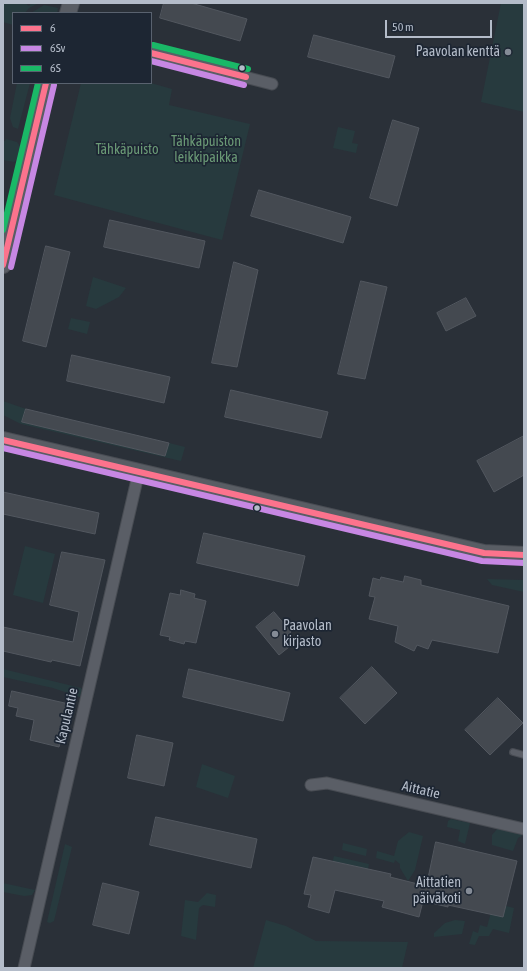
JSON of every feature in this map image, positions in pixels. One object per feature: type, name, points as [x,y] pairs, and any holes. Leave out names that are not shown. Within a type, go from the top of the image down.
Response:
[{"type":"main road","points":[[3,265],[46,84]]},
{"type":"main road","points":[[3,440],[484,554],[524,555]]},
{"type":"street","points":[[152,53],[272,84]]},
{"type":"street","name":"Kapulantie","points":[[24,968],[139,471]]},
{"type":"street","name":"Aittatie","points":[[311,785],[334,785],[524,829]]},
{"type":"lane","points":[[513,752],[524,755]]},
{"type":"green space","points":[[3,3],[25,3],[29,6],[31,3],[39,3],[29,8],[26,12],[12,12],[12,25],[3,22]]},
{"type":"green space","name":"Paavolan kenttä","points":[[501,3],[524,3],[524,112],[481,102]]},
{"type":"green space","points":[[44,5],[58,8],[57,12],[33,12]]},
{"type":"green space","name":"Tähkäpuisto","points":[[152,83],[172,89],[169,105],[250,124],[222,240],[54,195],[81,84]]},
{"type":"green space","points":[[17,84],[30,84],[18,129],[13,127],[10,118]]},
{"type":"green space","points":[[338,127],[355,131],[352,143],[358,144],[356,153],[333,148]]},
{"type":"green space","points":[[6,139],[17,142],[20,146],[17,159],[14,162],[3,160],[3,141]]},
{"type":"green space","points":[[93,277],[126,288],[119,297],[96,309],[86,306]]},
{"type":"green space","points":[[71,318],[90,322],[87,334],[68,329]]},
{"type":"green space","points":[[3,401],[26,409],[23,422],[165,456],[169,443],[185,447],[181,461],[21,424],[3,415]]},
{"type":"green space","points":[[25,546],[55,554],[43,603],[13,595]]},
{"type":"green space","points":[[487,579],[524,580],[524,592],[492,585]]},
{"type":"green space","points":[[3,669],[81,688],[80,697],[53,688],[3,677]]},
{"type":"green space","points":[[202,764],[235,776],[228,798],[196,787]]},
{"type":"green space","points":[[451,819],[470,823],[465,844],[458,841],[460,830],[447,827],[448,821]]},
{"type":"green space","points":[[498,828],[523,835],[518,838],[513,851],[492,845],[492,835]]},
{"type":"green space","points":[[409,832],[423,836],[415,870],[408,881],[400,868],[400,864],[395,860],[394,863],[376,858],[377,851],[394,856],[398,841]]},
{"type":"green space","points":[[343,843],[367,849],[366,856],[342,850]]},
{"type":"green space","points":[[65,844],[72,847],[54,921],[50,923],[47,922]]},
{"type":"green space","points":[[334,856],[369,864],[368,869],[341,863],[331,868]]},
{"type":"green space","points":[[3,883],[35,890],[32,895],[24,896],[3,892]]},
{"type":"green space","points":[[207,893],[216,895],[215,907],[203,905],[199,908],[196,940],[181,936],[185,900],[198,902]]},
{"type":"green space","points":[[498,904],[514,908],[509,933],[493,929],[489,936],[479,936],[475,945],[469,944],[473,931],[478,933],[480,925],[487,927],[493,905]]},
{"type":"green space","points":[[266,920],[286,926],[316,941],[408,942],[402,968],[253,968]]},
{"type":"green space","points":[[455,920],[465,921],[462,934],[434,937],[434,933],[445,923]]},
{"type":"building","points":[[164,3],[191,3],[247,19],[240,41],[160,18]]},
{"type":"building","points":[[314,35],[395,56],[389,78],[308,57]]},
{"type":"building","points":[[393,120],[419,128],[397,206],[370,198]]},
{"type":"building","points":[[259,190],[351,217],[343,243],[251,216]]},
{"type":"building","points":[[110,220],[205,241],[199,268],[104,247]]},
{"type":"building","points":[[46,246],[70,252],[46,347],[23,341]]},
{"type":"building","points":[[234,262],[258,270],[237,367],[212,363]]},
{"type":"building","points":[[361,281],[387,287],[365,379],[338,374]]},
{"type":"building","points":[[466,298],[476,316],[446,331],[437,313]]},
{"type":"building","points":[[72,355],[170,377],[164,403],[67,381]]},
{"type":"building","points":[[231,390],[328,412],[321,438],[225,417]]},
{"type":"building","points":[[26,409],[169,443],[165,456],[22,422]]},
{"type":"building","points":[[524,436],[524,475],[494,492],[477,461]]},
{"type":"building","points":[[3,492],[99,513],[95,534],[3,514]]},
{"type":"building","points":[[204,533],[305,556],[298,586],[197,563]]},
{"type":"building","points":[[62,552],[105,560],[80,666],[52,660],[51,662],[3,651],[3,627],[73,642],[79,612],[50,605]]},
{"type":"building","points":[[405,576],[421,580],[421,585],[509,606],[498,653],[432,640],[428,649],[417,645],[414,651],[395,642],[398,626],[369,619],[375,597],[369,596],[373,578],[380,580],[381,577],[403,582]]},
{"type":"building","points":[[181,590],[195,594],[194,598],[206,601],[196,643],[185,641],[184,644],[169,640],[170,637],[160,635],[170,593],[180,595]]},
{"type":"building","name":"Paavolan kirjasto","points":[[274,612],[291,632],[287,635],[294,643],[279,655],[256,627]]},
{"type":"building","points":[[372,667],[397,693],[365,724],[340,698]]},
{"type":"building","points":[[189,669],[290,693],[283,721],[183,697]]},
{"type":"building","points":[[12,691],[69,704],[59,747],[30,740],[34,720],[16,716],[18,708],[9,706]]},
{"type":"building","points":[[498,698],[523,723],[490,755],[465,730]]},
{"type":"building","points":[[137,735],[173,743],[164,786],[128,778]]},
{"type":"building","points":[[156,817],[257,839],[251,868],[150,845]]},
{"type":"building","points":[[436,842],[517,861],[503,917],[423,901],[419,917],[382,907],[384,901],[335,890],[329,913],[308,907],[311,895],[304,894],[313,857],[391,874],[390,877],[426,886]]},
{"type":"building","points":[[103,883],[139,892],[129,934],[93,925]]},
{"type":"transit line","name":"6S","points":[[153,45],[248,69]]},
{"type":"transit line","name":"6","points":[[152,53],[246,77]]},
{"type":"transit line","name":"6Sv","points":[[152,61],[244,85]]},
{"type":"transit line","name":"6S","points":[[3,230],[38,84]]},
{"type":"transit line","name":"6","points":[[3,265],[46,84]]},
{"type":"transit line","name":"6Sv","points":[[11,267],[54,85]]},
{"type":"transit line","name":"6","points":[[3,440],[484,553],[524,555]]},
{"type":"transit line","name":"6Sv","points":[[3,448],[482,561],[524,563]]},
{"type":"place","name":"Paavolan kenttä","points":[[508,52]]},
{"type":"place","name":"Paavolan kirjasto","points":[[275,634]]},
{"type":"place","name":"Aittatien päiväkoti","points":[[469,891]]},
{"type":"park label","name":"Tähkäpuiston leikkipaikka","points":[[206,150]]}]
